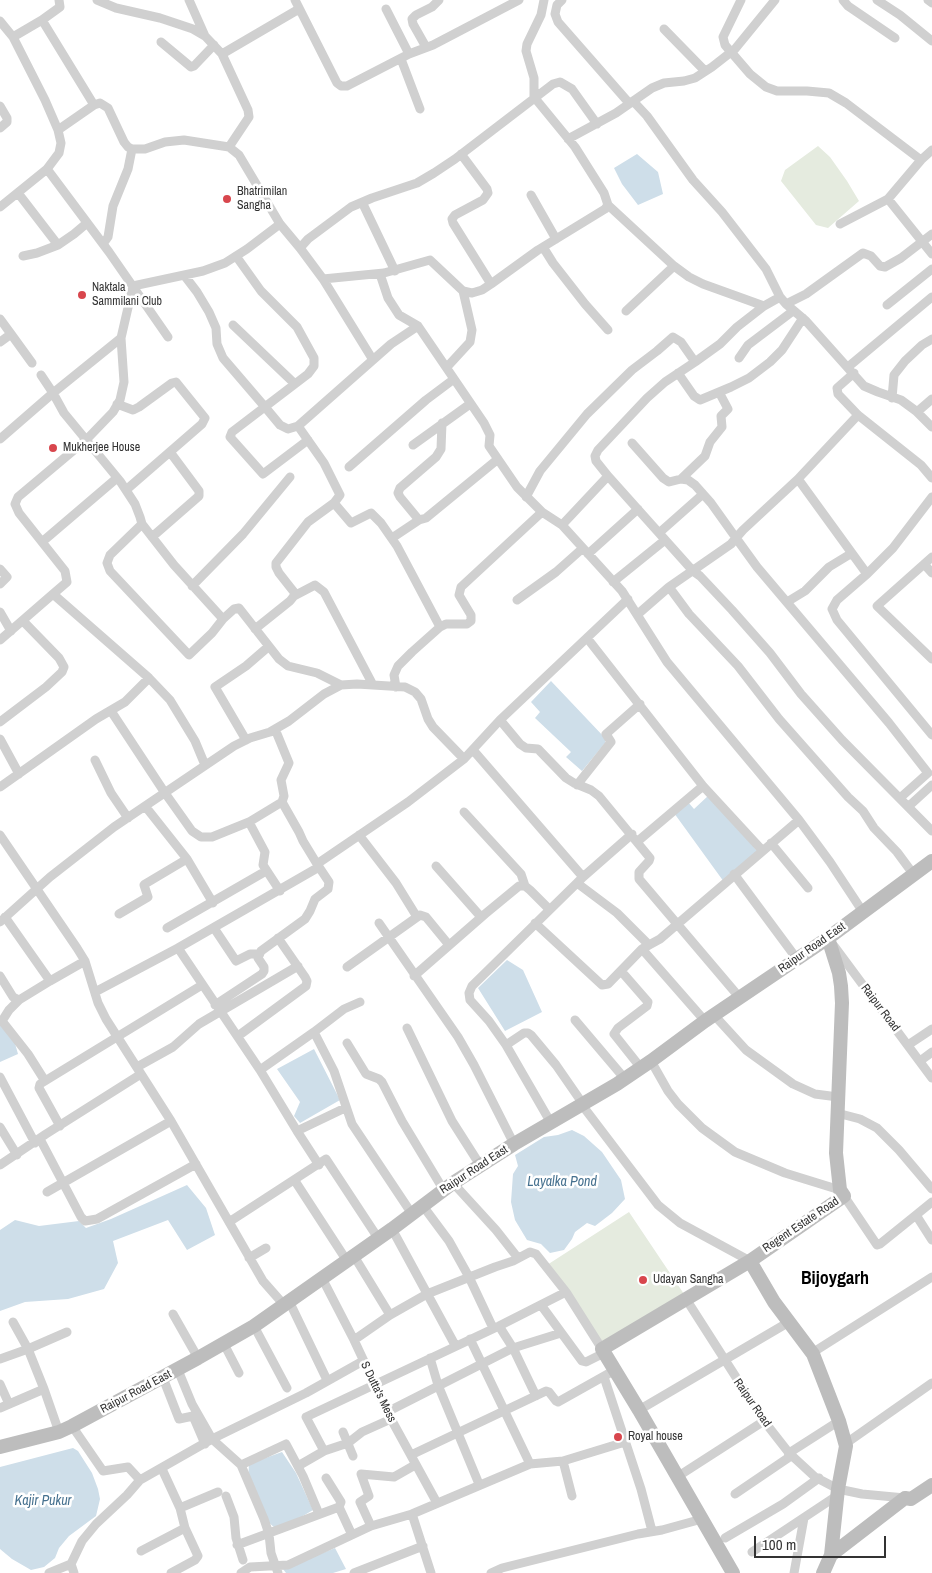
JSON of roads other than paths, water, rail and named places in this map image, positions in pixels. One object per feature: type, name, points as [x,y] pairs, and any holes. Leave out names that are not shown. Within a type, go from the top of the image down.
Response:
[{"type":"street","points":[[13,37],[60,7],[60,0]]},
{"type":"street","points":[[97,0],[116,8],[160,18],[193,29],[214,45],[222,54],[248,110],[249,117],[229,147]]},
{"type":"street","points":[[189,0],[204,36]]},
{"type":"street","points":[[295,0],[337,83],[342,86],[347,86],[433,45],[506,2],[519,0]]},
{"type":"street","points":[[426,47],[412,19],[432,7],[439,0]]},
{"type":"street","points":[[544,0],[542,15],[527,44],[526,51],[534,78],[534,97],[575,147],[604,193],[608,205],[674,266],[702,284],[764,306]]},
{"type":"street","points":[[562,0],[557,5],[555,14],[558,22],[631,102],[647,116],[693,180],[722,212],[761,262],[780,297],[803,318],[864,386],[900,400],[917,412],[932,427]]},
{"type":"street","points":[[740,0],[723,37],[725,45],[750,74],[766,87],[777,91],[830,93],[921,160]]},
{"type":"street","points":[[568,139],[597,124],[652,88],[664,83],[695,78],[731,52],[775,0]]},
{"type":"street","points":[[843,0],[848,6],[895,38]]},
{"type":"street","points":[[877,0],[900,15],[932,41]]},
{"type":"street","points":[[928,0],[932,3]]},
{"type":"street","points":[[222,54],[299,9]]},
{"type":"street","points":[[386,9],[405,57],[420,109]]},
{"type":"street","points":[[0,20],[13,37],[46,100],[61,143],[59,153],[47,169],[0,207]]},
{"type":"street","points":[[42,20],[94,105]]},
{"type":"street","points":[[664,29],[705,71]]},
{"type":"street","points":[[161,42],[191,67],[214,45]]},
{"type":"street","points":[[300,248],[308,239],[350,207],[417,183],[434,173],[553,84],[560,82],[572,89],[597,124]]},
{"type":"street","points":[[58,130],[94,105],[100,103],[105,105],[124,142],[132,149],[145,149],[164,142],[184,140],[229,147],[239,156],[280,224],[323,279],[373,360]]},
{"type":"street","points":[[0,106],[7,118],[5,125],[0,128]]},
{"type":"street","points":[[104,244],[108,237],[113,206],[126,176],[132,149]]},
{"type":"street","points":[[840,224],[888,199],[921,160],[932,150]]},
{"type":"street","points":[[461,154],[488,193],[483,200],[455,215],[452,219],[491,284]]},
{"type":"street","points":[[47,169],[104,244],[168,337]]},
{"type":"street","points":[[18,193],[58,244]]},
{"type":"street","points":[[531,195],[556,238]]},
{"type":"street","points":[[888,199],[932,254]]},
{"type":"street","points":[[362,202],[395,271]]},
{"type":"street","points":[[323,279],[380,274],[430,260],[463,291],[472,293],[482,290],[556,238],[605,209],[608,205]]},
{"type":"street","points":[[23,256],[37,253],[58,244],[87,223]]},
{"type":"street","points":[[133,286],[203,271],[225,263],[280,224]]},
{"type":"street","points":[[739,358],[748,345],[806,294],[863,254],[871,256],[880,266],[885,267],[932,234]]},
{"type":"street","points":[[543,247],[585,304],[608,330]]},
{"type":"street","points":[[236,256],[261,290],[297,327],[314,358],[314,366],[308,374],[230,434],[232,440],[260,472],[266,473],[308,440]]},
{"type":"street","points":[[626,311],[674,266]]},
{"type":"street","points":[[887,305],[932,269]]},
{"type":"street","points":[[380,274],[388,298],[399,315],[418,326],[484,422],[490,435],[489,446],[517,487],[542,512],[562,525],[628,599],[667,662],[799,820],[863,912]]},
{"type":"street","points":[[184,275],[209,312],[216,328],[217,344],[222,358],[264,408],[280,424],[288,429],[298,426],[391,344],[418,326]]},
{"type":"street","points":[[0,640],[67,582],[67,576],[19,513],[15,504],[18,497],[113,412],[124,382],[121,338],[133,286]]},
{"type":"street","points":[[448,367],[470,342],[472,330],[463,291]]},
{"type":"street","points":[[780,297],[764,306],[720,344],[678,373],[647,398],[598,450],[595,456],[596,461],[662,537],[770,653],[801,694],[842,740],[932,831]]},
{"type":"street","points":[[932,297],[851,370],[837,388],[838,394],[858,414],[921,465],[932,478]]},
{"type":"street","points":[[678,373],[696,399],[703,399],[719,392],[749,378],[770,362],[782,350],[803,318]]},
{"type":"street","points":[[0,319],[32,363]]},
{"type":"street","points":[[233,325],[295,384]]},
{"type":"street","points":[[0,342],[11,334]]},
{"type":"street","points":[[526,497],[540,471],[587,414],[632,370],[673,337],[681,342],[695,362]]},
{"type":"street","points":[[0,439],[121,338]]},
{"type":"street","points":[[892,398],[894,375],[910,356],[932,339]]},
{"type":"street","points":[[41,375],[54,393],[64,413],[118,478],[135,504],[142,524],[192,586],[223,619]]},
{"type":"street","points":[[349,468],[426,400],[454,379]]},
{"type":"street","points":[[117,404],[133,410],[176,382],[205,418],[202,424],[126,490]]},
{"type":"street","points":[[681,479],[705,456],[710,442],[722,427],[721,416],[728,410],[719,392]]},
{"type":"street","points":[[917,412],[932,399]]},
{"type":"street","points":[[414,445],[470,404]]},
{"type":"street","points":[[638,614],[669,587],[731,544],[743,530],[798,479],[858,414]]},
{"type":"street","points":[[420,520],[400,498],[398,492],[400,488],[436,457],[441,450],[442,423]]},
{"type":"street","points":[[294,596],[294,592],[279,573],[276,563],[308,522],[334,503],[340,495],[324,463],[298,426]]},
{"type":"street","points":[[632,443],[663,478],[669,482],[681,479],[688,480],[703,494],[757,567],[889,723],[928,773],[900,798]]},
{"type":"street","points":[[152,537],[200,496],[199,491],[170,452]]},
{"type":"street","points":[[392,538],[426,518],[498,459]]},
{"type":"street","points":[[562,525],[608,476]]},
{"type":"street","points":[[192,586],[244,534],[290,477]]},
{"type":"street","points":[[42,542],[118,478]]},
{"type":"street","points":[[798,479],[867,574]]},
{"type":"street","points":[[614,582],[662,537],[703,494]]},
{"type":"street","points":[[932,497],[893,548],[838,600],[832,609],[837,620],[932,735]]},
{"type":"street","points":[[334,503],[351,524],[370,513],[381,522],[392,538],[440,627]]},
{"type":"street","points":[[517,600],[585,551],[638,509]]},
{"type":"street","points":[[396,687],[394,675],[398,666],[440,627],[446,624],[467,624],[471,621],[471,615],[459,595],[461,587],[542,512]]},
{"type":"street","points":[[142,524],[110,555],[106,563],[110,571],[189,655],[212,633],[223,619],[234,609],[239,608],[268,647],[288,666],[317,673],[341,685]]},
{"type":"street","points":[[788,602],[805,590],[829,567],[852,553]]},
{"type":"street","points":[[932,557],[877,606],[932,658]]},
{"type":"street","points":[[924,564],[932,573]]},
{"type":"street","points":[[0,568],[7,577],[0,584]]},
{"type":"street","points":[[255,629],[294,596],[315,585],[324,592],[373,685]]},
{"type":"street","points":[[669,587],[689,614],[738,666],[779,720],[862,811],[874,828],[898,852],[914,875]]},
{"type":"street","points":[[53,594],[148,678],[170,700],[179,713],[205,765]]},
{"type":"street","points":[[94,992],[280,891],[408,802],[464,759],[500,720],[628,599]]},
{"type":"street","points":[[0,612],[12,631]]},
{"type":"street","points":[[0,722],[46,687],[62,672],[64,667],[60,658],[23,621]]},
{"type":"street","points":[[587,638],[703,786],[762,850]]},
{"type":"street","points":[[246,740],[216,687],[246,666],[268,647]]},
{"type":"street","points":[[0,787],[96,719],[125,702],[148,678]]},
{"type":"street","points":[[50,981],[2,920],[37,888],[96,841],[145,806],[234,746],[289,721],[324,694],[341,685],[406,687],[422,699],[428,719],[433,727],[464,759]]},
{"type":"street","points":[[577,785],[612,742],[606,734],[640,704]]},
{"type":"street","points":[[111,711],[165,794],[192,831],[201,837],[212,837],[249,822],[282,802],[284,796],[281,780],[289,764],[275,729]]},
{"type":"street","points":[[500,720],[520,744],[526,748],[538,749],[566,778],[599,796],[650,858],[639,872],[639,879],[740,998]]},
{"type":"street","points":[[0,738],[19,774]]},
{"type":"street","points":[[473,750],[580,880],[617,913],[709,1018],[746,1050],[793,1084],[815,1094],[838,1097]]},
{"type":"street","points":[[94,760],[111,792],[128,818]]},
{"type":"street","points":[[908,806],[932,785]]},
{"type":"street","points":[[551,1123],[506,1045],[470,1000],[469,993],[472,986],[580,880],[703,786]]},
{"type":"street","points":[[258,954],[305,918],[316,899],[328,889],[329,882],[303,841],[282,802]]},
{"type":"street","points":[[145,806],[187,858],[213,903]]},
{"type":"street","points":[[464,812],[521,874],[525,886],[549,909]]},
{"type":"street","points":[[536,923],[602,985],[608,984],[646,947],[660,938],[799,820]]},
{"type":"street","points":[[249,822],[265,852],[263,865],[280,891]]},
{"type":"street","points":[[359,835],[396,883],[417,916]]},
{"type":"street","points":[[0,836],[85,961],[94,992],[106,1020],[171,1121],[263,1281],[287,1304],[327,1380]]},
{"type":"street","points":[[771,843],[808,888]]},
{"type":"street","points":[[119,914],[148,897],[145,884],[187,858]]},
{"type":"street","name":"Raipur Road East","points":[[0,1447],[59,1432],[72,1426],[178,1370],[254,1326],[392,1229],[448,1186],[514,1144],[625,1079],[709,1018],[828,938],[932,861]]},
{"type":"street","points":[[436,866],[481,917]]},
{"type":"street","points":[[167,928],[266,871]]},
{"type":"street","points":[[734,874],[797,960]]},
{"type":"street","points":[[414,976],[513,890],[519,886],[525,886]]},
{"type":"street","points":[[347,967],[417,916],[423,915],[426,917],[449,945]]},
{"type":"street","points":[[379,923],[414,976],[441,1012],[470,1058],[514,1144]]},
{"type":"street","points":[[214,928],[236,960],[250,954],[258,954]]},
{"type":"street","points":[[238,1036],[306,986],[305,977],[278,938]]},
{"type":"street","name":"Raipur Road","points":[[828,938],[932,1078]]},
{"type":"street","name":"Regent Estate Road","points":[[824,1573],[831,1555],[845,1444],[839,1421],[812,1353],[774,1302],[750,1261],[842,1193],[836,1153],[841,986],[828,938]]},
{"type":"street","points":[[178,948],[238,1036],[319,1165]]},
{"type":"street","points":[[0,1166],[173,1047],[198,1024],[262,974],[264,968],[258,958],[258,954]]},
{"type":"street","points":[[45,1081],[28,1054],[2,1021],[19,1000],[85,961]]},
{"type":"street","points":[[218,1008],[298,966]]},
{"type":"street","points":[[621,971],[648,1002],[647,1006],[618,1028],[614,1034],[646,1064],[678,1104],[702,1128],[735,1152],[785,1173],[842,1193],[877,1244],[880,1244],[932,1202]]},
{"type":"street","points":[[0,976],[13,997],[19,1000]]},
{"type":"street","points":[[60,1126],[39,1088],[40,1084],[202,985]]},
{"type":"street","points":[[260,1070],[344,1009],[360,1002]]},
{"type":"street","points":[[575,1020],[625,1079]]},
{"type":"street","points":[[407,1028],[452,1121],[480,1165]]},
{"type":"street","points":[[908,1045],[932,1028]]},
{"type":"street","points":[[314,1032],[334,1071],[345,1108],[360,1138],[418,1210],[449,1241],[496,1327],[513,1348],[536,1396]]},
{"type":"street","points":[[506,1045],[524,1033],[531,1035],[556,1065],[641,1185],[658,1205],[680,1223],[750,1261]]},
{"type":"street","points":[[347,1043],[366,1074],[382,1082],[402,1121],[448,1186],[496,1230],[518,1258]]},
{"type":"street","points":[[920,1061],[932,1052]]},
{"type":"street","points":[[0,1077],[85,1221],[97,1219],[196,1164]]},
{"type":"street","points":[[297,1131],[345,1108]]},
{"type":"street","points":[[837,1113],[860,1119],[877,1128],[900,1150],[932,1189]]},
{"type":"street","points":[[48,1192],[171,1121]]},
{"type":"street","points":[[0,1127],[17,1155]]},
{"type":"street","points":[[229,1222],[326,1159],[378,1238]]},
{"type":"street","points":[[295,1180],[390,1315]]},
{"type":"street","points":[[916,1216],[932,1240]]},
{"type":"street","points":[[392,1229],[455,1345]]},
{"type":"street","points":[[249,1258],[266,1248]]},
{"type":"street","points":[[354,1340],[390,1315],[427,1294],[513,1261],[530,1252],[536,1254],[566,1292],[603,1351],[624,1442],[641,1489],[652,1531]]},
{"type":"street","points":[[541,1305],[584,1362],[750,1261]]},
{"type":"street","points":[[812,1353],[932,1277]]},
{"type":"street","name":"S Dutta's Mess","points":[[322,1278],[354,1340],[389,1416],[437,1503]]},
{"type":"street","points":[[324,1451],[306,1417],[566,1292]]},
{"type":"street","name":"Raipur Road","points":[[686,1299],[764,1421],[789,1453],[815,1477],[838,1492],[905,1498]]},
{"type":"street","points":[[173,1314],[198,1358]]},
{"type":"street","points":[[13,1322],[28,1349],[59,1432]]},
{"type":"street","points":[[639,1410],[789,1322]]},
{"type":"street","points":[[254,1326],[287,1388]]},
{"type":"street","points":[[0,1359],[67,1332]]},
{"type":"street","points":[[298,1466],[324,1451],[348,1443],[362,1432],[438,1385],[513,1348],[561,1333]]},
{"type":"street","points":[[470,1338],[530,1464]]},
{"type":"street","points":[[224,1344],[238,1373]]},
{"type":"street","points":[[430,1358],[438,1385],[479,1484]]},
{"type":"street","points":[[48,1573],[71,1564],[82,1541],[96,1524],[128,1496],[140,1480],[208,1442],[306,1393],[363,1361]]},
{"type":"street","points":[[178,1370],[208,1442]]},
{"type":"street","points":[[412,1455],[547,1391],[558,1402],[609,1374]]},
{"type":"street","points":[[609,1374],[639,1410],[733,1573]]},
{"type":"street","points":[[163,1378],[179,1419],[193,1416],[208,1442],[242,1465],[269,1534],[271,1553],[277,1569]]},
{"type":"street","points":[[845,1444],[932,1383]]},
{"type":"street","points":[[0,1384],[4,1406],[44,1389]]},
{"type":"street","points":[[677,1477],[764,1421]]},
{"type":"street","points":[[735,1494],[788,1458],[789,1453],[839,1421]]},
{"type":"street","points":[[72,1426],[103,1471],[128,1466],[140,1480]]},
{"type":"street","points":[[344,1432],[353,1456]]},
{"type":"street","points":[[241,1573],[250,1567],[277,1569],[288,1565],[372,1526],[412,1514],[530,1464],[563,1461],[624,1442]]},
{"type":"street","points":[[242,1465],[286,1444],[319,1514]]},
{"type":"street","points":[[563,1461],[572,1496]]},
{"type":"street","points":[[372,1526],[360,1502],[369,1496],[361,1474],[394,1477],[415,1466]]},
{"type":"street","points":[[162,1469],[180,1508],[185,1528],[198,1557],[171,1573]]},
{"type":"street","points":[[326,1478],[341,1502],[340,1507],[352,1535]]},
{"type":"street","points":[[725,1538],[783,1504],[819,1478]]},
{"type":"street","points":[[831,1555],[905,1498],[911,1499],[932,1485]]},
{"type":"street","points":[[752,1552],[804,1518],[838,1492]]},
{"type":"street","points":[[180,1508],[222,1494],[234,1517],[237,1545],[243,1560]]},
{"type":"street","points":[[237,1545],[340,1507]]},
{"type":"street","points":[[412,1514],[431,1573]]},
{"type":"street","points":[[491,1573],[519,1564],[662,1530],[702,1518]]},
{"type":"street","points":[[794,1573],[804,1518]]},
{"type":"street","points":[[141,1551],[185,1528]]},
{"type":"street","points":[[358,1572],[423,1546]]},
{"type":"street","points":[[71,1564],[74,1573]]},
{"type":"water","points":[[637,154],[658,172],[663,194],[638,205],[622,184],[614,168]]},
{"type":"water","points":[[551,681],[605,738],[605,743],[582,771],[566,757],[571,752],[535,718],[540,712],[531,702]]},
{"type":"water","points":[[709,795],[758,852],[724,882],[674,813],[688,802],[694,809]]},
{"type":"water","points":[[507,960],[523,970],[542,1012],[505,1031],[478,988]]},
{"type":"water","points":[[0,1023],[14,1040],[18,1054],[0,1062]]},
{"type":"water","points":[[314,1049],[340,1100],[300,1123],[294,1116],[300,1102],[277,1069]]},
{"type":"water","name":"Layalka Pond","points":[[572,1130],[584,1136],[602,1152],[621,1180],[625,1199],[612,1213],[595,1226],[587,1223],[575,1232],[564,1250],[550,1253],[541,1244],[527,1240],[515,1220],[511,1202],[513,1174],[518,1166],[515,1155],[544,1137]]},
{"type":"water","points":[[187,1185],[206,1208],[215,1235],[187,1250],[168,1220],[113,1241],[118,1263],[104,1289],[68,1299],[25,1302],[0,1311],[0,1230],[15,1220],[39,1226],[79,1221],[86,1228],[111,1219]]},
{"type":"water","name":"Kajir Pukur","points":[[73,1448],[78,1451],[92,1473],[98,1489],[100,1499],[96,1516],[69,1536],[59,1548],[55,1558],[44,1567],[31,1570],[12,1559],[0,1549],[0,1467]]},
{"type":"water","points":[[282,1452],[296,1473],[313,1510],[286,1526],[275,1528],[267,1521],[248,1480],[249,1464]]},
{"type":"water","points":[[335,1548],[346,1569],[333,1573],[286,1573],[283,1569]]},
{"type":"place","name":"Bhatrimilan Sangha","points":[[227,199]]},
{"type":"place","name":"Naktala Sammilani Club","points":[[82,295]]},
{"type":"place","name":"Mukherjee House","points":[[53,448]]},
{"type":"place","name":"Udayan Sangha","points":[[643,1280]]},
{"type":"place","name":"Royal house","points":[[618,1437]]},
{"type":"district","name":"Bijoygarh","points":[[835,1279]]}]
